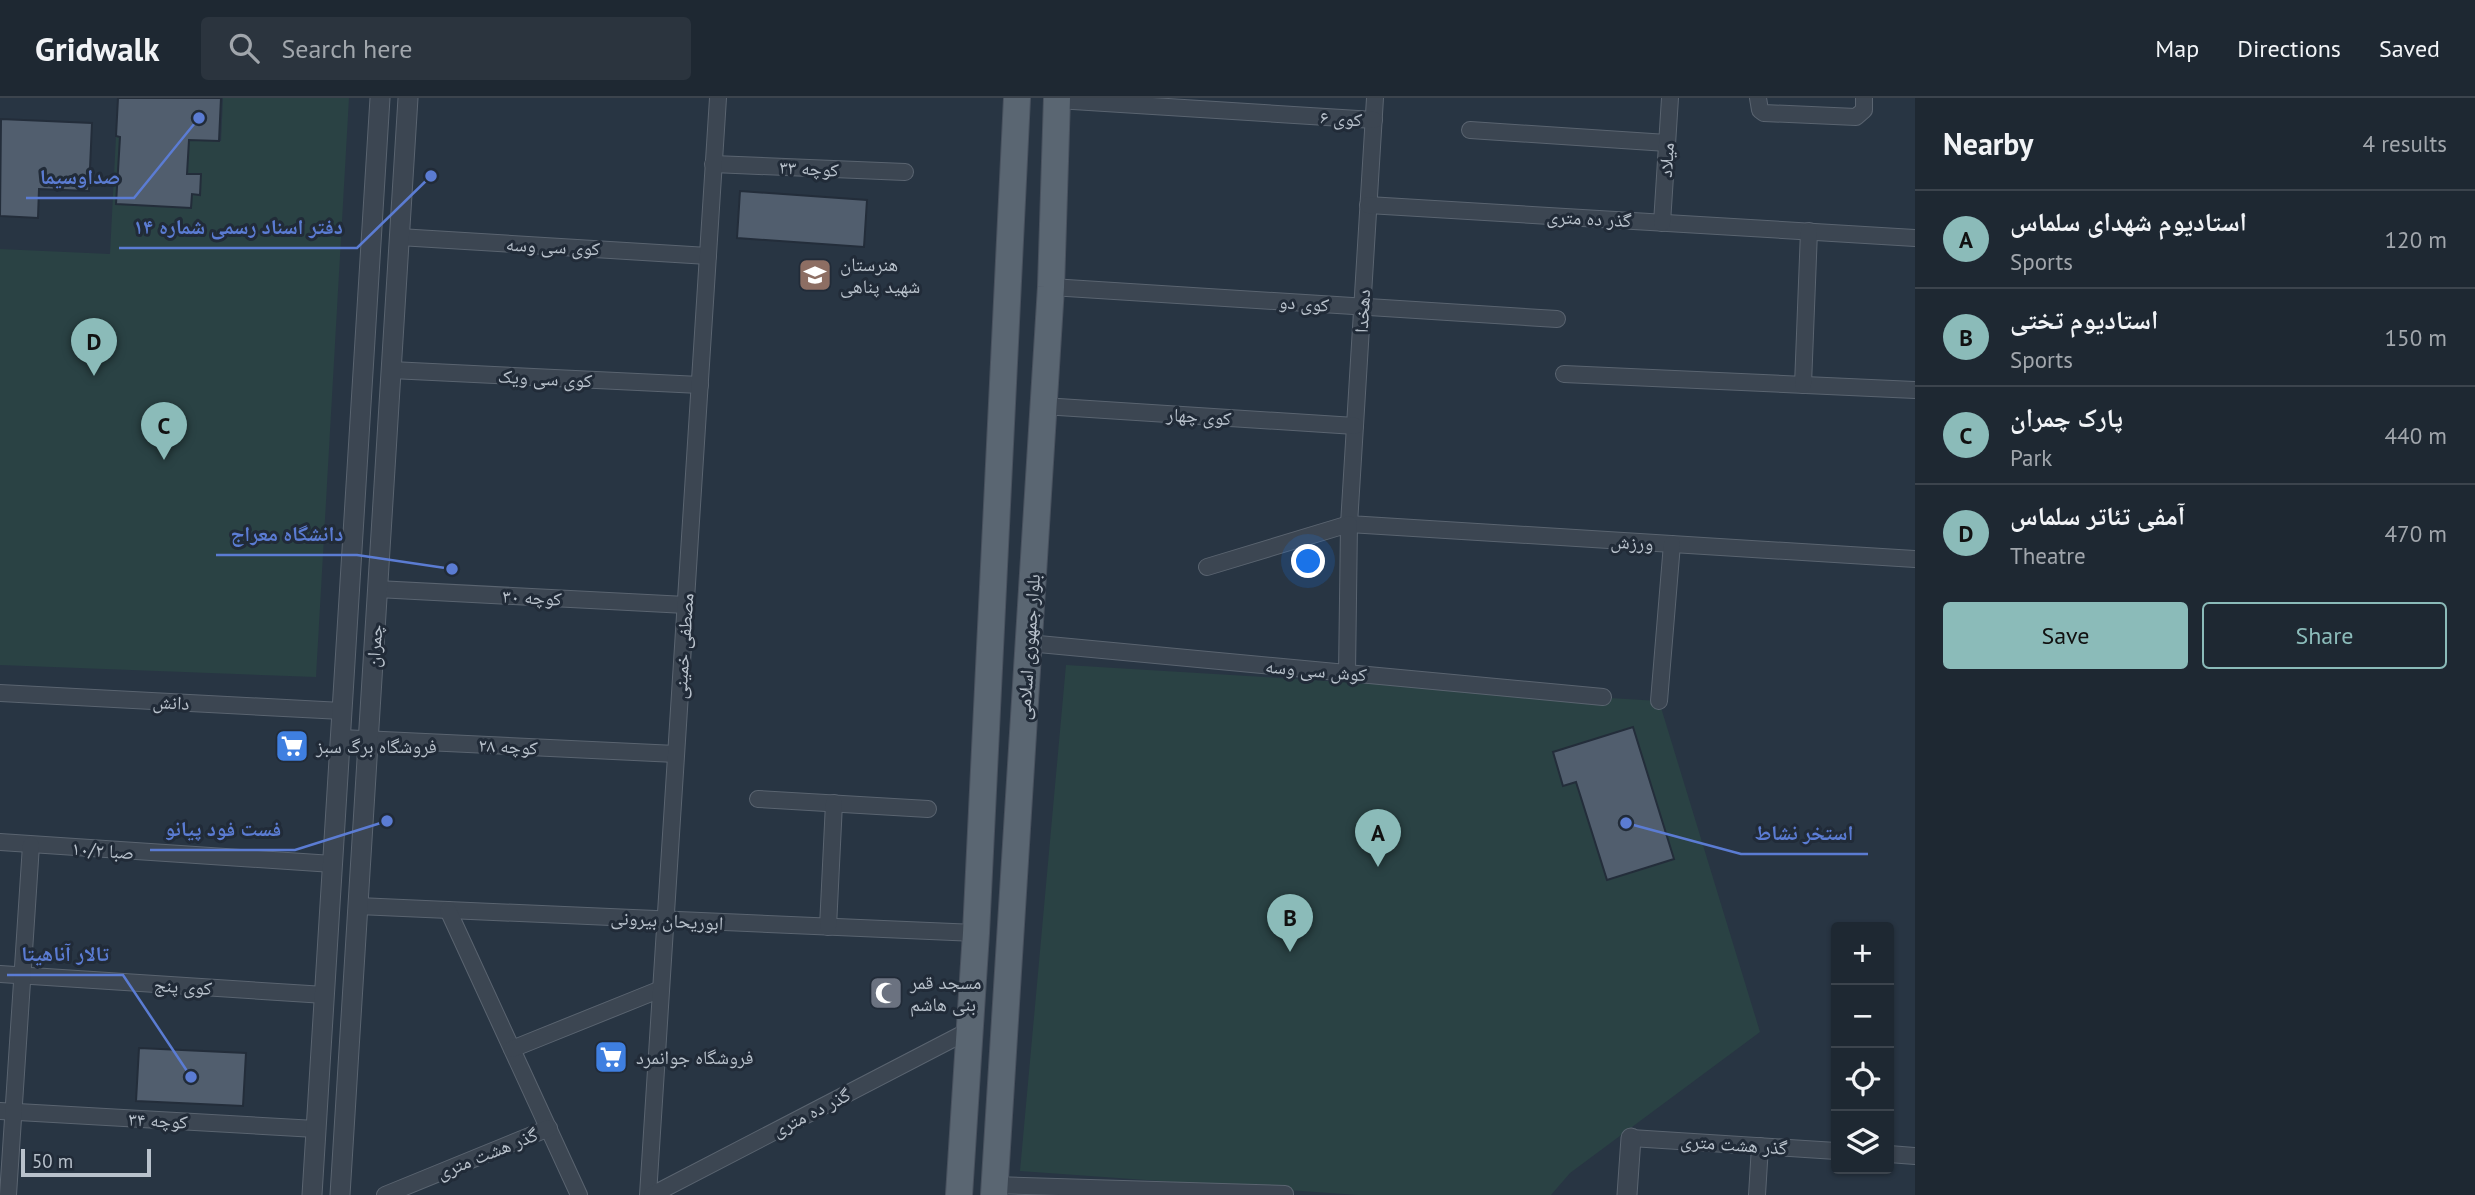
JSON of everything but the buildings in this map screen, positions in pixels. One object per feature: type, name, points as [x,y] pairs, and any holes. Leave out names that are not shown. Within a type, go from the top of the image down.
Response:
[{"type":"main road","name":"بلوار جمهوری اسلامی","points":[[959,1195],[976,933],[1017,98]]},
{"type":"main road","name":"بلوار جمهوری اسلامی","points":[[994,1190],[1051,287],[1057,99]]},
{"type":"street","name":"چمران","points":[[312,1195],[380,98]]},
{"type":"street","name":"چمران","points":[[340,1195],[408,98]]},
{"type":"street","name":"مصطفی خمینی","points":[[650,1195],[718,98]]},
{"type":"street","name":"دهخدا","points":[[1349,524],[1375,98]]},
{"type":"street","name":"میلاد","points":[[1662,223],[1670,98]]},
{"type":"street","points":[[1758,98],[1760,110],[1764,113],[1856,117],[1864,110],[1864,98]]},
{"type":"street","name":"کوی ۶","points":[[1057,99],[1374,120]]},
{"type":"street","points":[[1470,130],[1667,143]]},
{"type":"street","name":"کوچه ۳۳","points":[[713,164],[905,172]]},
{"type":"street","name":"گذر ده متری","points":[[1368,205],[1915,238]]},
{"type":"street","points":[[1803,385],[1809,231]]},
{"type":"street","name":"کوی سی وسه","points":[[399,237],[708,256]]},
{"type":"street","name":"کوی دو","points":[[1051,287],[1557,319]]},
{"type":"street","name":"کوی سی ویک","points":[[391,370],[700,385]]},
{"type":"street","points":[[1564,374],[1915,390]]},
{"type":"street","name":"کوی چهار","points":[[1044,406],[1355,426]]},
{"type":"street","points":[[1207,567],[1349,524],[1347,673]]},
{"type":"street","name":"ورزش","points":[[1349,524],[1915,559]]},
{"type":"street","points":[[1659,701],[1672,544]]},
{"type":"street","name":"کوچه ۳۰","points":[[377,589],[686,605]]},
{"type":"street","name":"کوش سی وسه","points":[[1028,643],[1603,697]]},
{"type":"street","name":"دانش","points":[[0,693],[342,711]]},
{"type":"street","points":[[342,711],[369,713]]},
{"type":"street","name":"کوچه ۲۸","points":[[341,738],[676,754]]},
{"type":"street","points":[[758,799],[928,809]]},
{"type":"street","points":[[828,928],[834,803]]},
{"type":"street","name":"صبا ۱۰/۲","points":[[0,842],[333,864]]},
{"type":"street","points":[[8,1195],[7,1111],[23,976],[32,845]]},
{"type":"street","points":[[330,905],[358,906]]},
{"type":"street","name":"ابوریحان بیرونی","points":[[358,906],[976,933]]},
{"type":"street","points":[[449,910],[579,1195]]},
{"type":"street","name":"کوی پنج","points":[[0,974],[325,995]]},
{"type":"street","points":[[512,1049],[661,989]]},
{"type":"street","name":"گذر ده متری","points":[[650,1195],[970,1030]]},
{"type":"street","name":"کوچه ۳۴","points":[[7,1111],[316,1129]]},
{"type":"street","name":"گذر هشت متری","points":[[386,1195],[549,1128]]},
{"type":"street","points":[[1627,1195],[1631,1138]]},
{"type":"street","name":"گذر هشت متری","points":[[1631,1138],[1831,1151]]},
{"type":"street","points":[[1757,1195],[1760,1146]]},
{"type":"street","points":[[1894,1154],[1915,1156]]},
{"type":"street","points":[[994,1190],[1285,1194]]},
{"type":"green space","points":[[223,98],[349,98],[316,677],[0,665],[0,249],[110,254],[116,136],[221,141]]},
{"type":"green space","points":[[1066,665],[1659,701],[1760,1032],[1570,1173],[1551,1195],[1358,1195],[1020,1171]]},
{"type":"place","name":"صداوسیما","points":[[199,118]]},
{"type":"place","name":"دفتر اسناد رسمی شماره ۱۴","points":[[431,176]]},
{"type":"place","name":"هنرستان شهید پناهی","points":[[815,275]]},
{"type":"place","name":"آمفی تئاتر سلماس","points":[[94,376]]},
{"type":"place","name":"پارک چمران","points":[[164,460]]},
{"type":"place","name":"دانشگاه معراج","points":[[452,569]]},
{"type":"place","name":"فروشگاه برگ سبز","points":[[292,746]]},
{"type":"place","name":"فست فود پیانو","points":[[387,821]]},
{"type":"place","name":"استخر نشاط","points":[[1626,823]]},
{"type":"place","name":"استادیوم شهدای سلماس","points":[[1378,867]]},
{"type":"place","name":"استادیوم تختی","points":[[1290,952]]},
{"type":"place","name":"مسجد قمر بنی هاشم","points":[[886,993]]},
{"type":"place","name":"فروشگاه جوانمرد","points":[[611,1057]]},
{"type":"place","name":"تالار آناهیتا","points":[[191,1077]]}]
